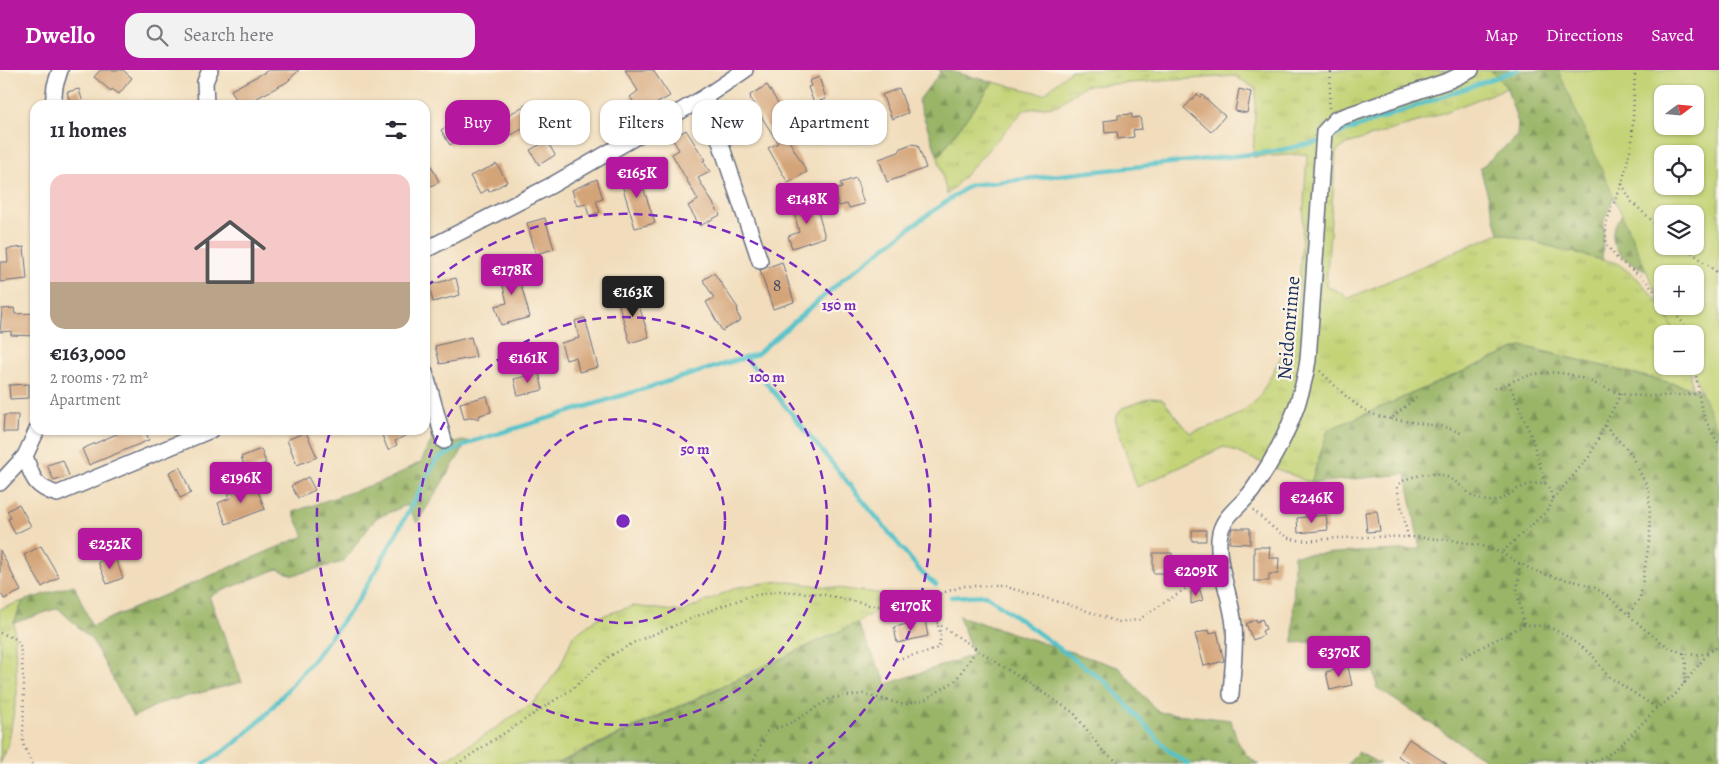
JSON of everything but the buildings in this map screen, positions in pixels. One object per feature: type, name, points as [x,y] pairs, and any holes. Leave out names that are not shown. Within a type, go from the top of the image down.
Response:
[{"type":"street","points":[[54,100],[55,86],[60,70]]},
{"type":"street","points":[[206,100],[205,82],[210,70]]},
{"type":"street","points":[[430,247],[552,185],[705,97],[745,70]]},
{"type":"street","points":[[1327,126],[1336,119],[1450,80],[1471,70]]},
{"type":"street","points":[[705,97],[760,261]]},
{"type":"street","name":"Neidonrinne","points":[[1231,695],[1234,627],[1219,547],[1221,531],[1231,513],[1244,502],[1272,464],[1282,444],[1303,389],[1308,360],[1322,148],[1327,126]]},
{"type":"street","points":[[430,390],[444,441]]},
{"type":"street","points":[[0,483],[25,456],[35,435]]},
{"type":"street","points":[[25,456],[32,477],[42,489],[57,494],[199,435]]},
{"type":"path","points":[[1327,126],[1331,70]]},
{"type":"path","points":[[1634,70],[1632,142],[1622,184],[1606,223],[1606,244],[1618,260],[1641,276],[1654,291]]},
{"type":"path","points":[[1622,184],[1632,202],[1654,223]]},
{"type":"path","points":[[1695,255],[1719,274]]},
{"type":"path","points":[[1676,315],[1684,325]]},
{"type":"path","points":[[1308,360],[1360,408],[1381,417],[1445,427],[1461,433]]},
{"type":"path","points":[[1495,389],[1524,376],[1548,371],[1578,376],[1621,393],[1641,396],[1697,394]]},
{"type":"path","points":[[1696,375],[1697,394],[1705,422],[1719,444]]},
{"type":"path","points":[[1509,383],[1532,438],[1545,483],[1553,499]]},
{"type":"path","points":[[1501,553],[1549,509],[1553,499],[1589,457],[1621,393]]},
{"type":"path","points":[[1391,419],[1416,397]]},
{"type":"path","points":[[1605,426],[1629,451],[1649,490],[1650,537],[1642,589],[1640,598],[1628,615]]},
{"type":"path","points":[[1408,537],[1397,487],[1399,483],[1414,476],[1433,472],[1450,476],[1468,493],[1492,501],[1503,499],[1521,487],[1545,483]]},
{"type":"path","points":[[1244,502],[1286,537],[1305,540],[1408,537],[1442,539],[1501,553],[1520,564],[1547,575],[1594,588],[1659,640],[1684,653],[1708,652]]},
{"type":"path","points":[[1520,564],[1518,591],[1524,625]]},
{"type":"path","points":[[457,764],[572,689],[610,656],[643,638],[724,604],[751,596],[780,591],[821,594],[874,606],[930,600],[939,594],[964,586],[1002,586],[1067,604],[1118,622],[1138,620],[1209,573],[1223,568]]},
{"type":"path","points":[[897,659],[929,652],[939,647],[941,635],[930,600]]},
{"type":"path","points":[[937,623],[1074,713],[1102,750],[1120,764]]},
{"type":"path","points":[[1457,660],[1524,625],[1548,626],[1566,636],[1592,655],[1608,676],[1657,708]]},
{"type":"path","points":[[0,633],[20,642],[24,685],[24,744],[32,764]]},
{"type":"path","points":[[1586,764],[1608,755],[1628,738],[1657,708],[1675,695],[1708,652],[1719,646]]},
{"type":"path","points":[[1683,686],[1686,664],[1684,653]]},
{"type":"path","points":[[752,764],[767,732],[793,722],[831,698],[863,694],[905,705],[926,699],[956,681],[973,655]]},
{"type":"green space","points":[[939,70],[953,70],[953,72],[993,82],[938,157],[918,101],[940,73]]},
{"type":"green space","points":[[1071,70],[1491,70],[1507,88],[1427,119],[1347,144],[1336,152],[1326,286],[1342,293],[1347,299],[1499,233],[1617,263],[1638,279],[1654,297],[1654,315],[1669,315],[1675,325],[1654,325],[1654,375],[1690,375],[1692,388],[1522,346],[1328,430],[1311,483],[1275,468],[1301,417],[1304,348],[1295,401],[1265,464],[1224,447],[1137,487],[1115,419],[1122,408],[1151,398],[1162,399],[1190,433],[1224,422],[1242,412],[1258,399],[1287,346],[1298,303],[1307,154],[1253,157],[1256,89],[1235,76],[1084,86],[1058,105],[1024,110],[947,195],[938,157],[993,82],[1044,94]]},
{"type":"green space","points":[[1491,70],[1629,70],[1619,183],[1604,221],[1602,260],[1499,233],[1480,168],[1517,137],[1518,123],[1507,88]]},
{"type":"green space","points":[[1558,70],[1719,70],[1719,433],[1694,375],[1704,375],[1704,325],[1671,325],[1667,315],[1704,315],[1704,265],[1654,265],[1654,288]]},
{"type":"green space","points":[[1627,209],[1654,238],[1654,255],[1673,255],[1684,265],[1654,265],[1654,273],[1629,262],[1622,256],[1613,241],[1613,229]]},
{"type":"green space","points":[[1522,346],[1719,395],[1719,764],[1492,764],[1377,688],[1369,638],[1293,643],[1294,555],[1420,549],[1406,474],[1311,483],[1328,430]]},
{"type":"green space","points":[[437,429],[449,442],[468,441],[417,523],[407,505],[376,518],[343,562],[293,575],[277,569],[209,596],[242,682],[161,703],[133,717],[92,640],[58,608],[14,623],[23,601],[74,585],[92,626],[304,536],[293,512],[389,479],[421,462]]},
{"type":"green space","points":[[781,581],[900,596],[857,623],[555,764],[437,764],[484,736],[535,701],[560,667],[573,636],[601,616],[633,606],[682,612],[738,587]]},
{"type":"green space","points":[[23,601],[14,623],[17,693],[8,746],[0,764],[0,609]]},
{"type":"green space","points":[[959,616],[1118,667],[1158,712],[1231,720],[1240,746],[1248,757],[1260,764],[558,764],[857,623],[887,684],[973,655]]},
{"type":"green space","points":[[1358,752],[1380,764],[1348,764]]},
{"type":"waterway","points":[[1327,138],[1517,70]]},
{"type":"waterway","points":[[204,764],[234,744],[263,718],[314,659],[358,600],[437,459],[474,441],[757,354],[846,277],[970,185],[1271,152],[1318,142]]},
{"type":"waterway","points":[[746,358],[922,573],[936,585]]},
{"type":"waterway","points":[[951,597],[986,595],[1107,683],[1168,750],[1188,764]]}]
